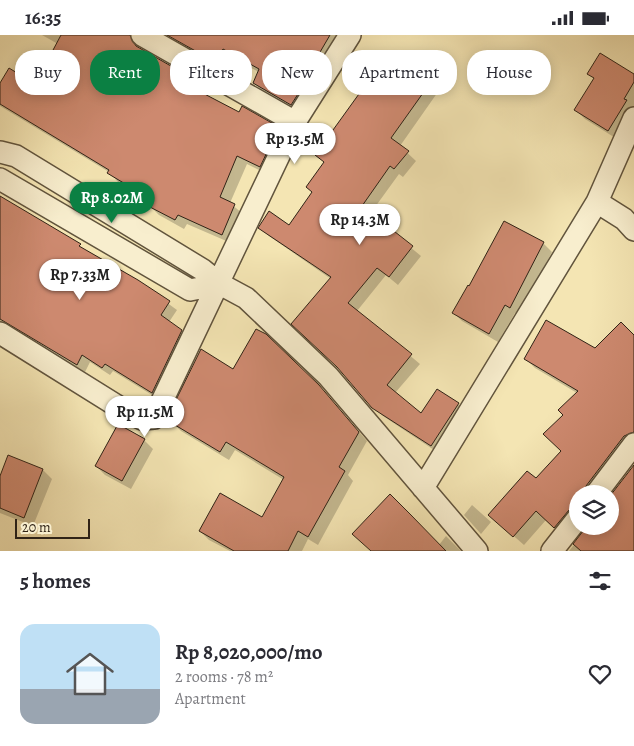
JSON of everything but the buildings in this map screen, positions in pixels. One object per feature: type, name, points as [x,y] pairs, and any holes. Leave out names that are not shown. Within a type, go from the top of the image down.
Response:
[{"type":"street","points":[[142,35],[295,122]]},
{"type":"street","points":[[0,333],[122,409],[148,420],[154,418],[220,284],[295,122],[350,35]]},
{"type":"street","points":[[423,488],[596,201],[634,118]]},
{"type":"street","points":[[0,152],[16,156],[203,270],[220,284],[246,298],[328,376],[478,551]]},
{"type":"street","points":[[0,179],[190,290],[220,284]]},
{"type":"street","points":[[596,201],[624,219],[634,230]]},
{"type":"street","points":[[603,485],[634,444]]},
{"type":"street","points":[[552,551],[569,529]]}]
